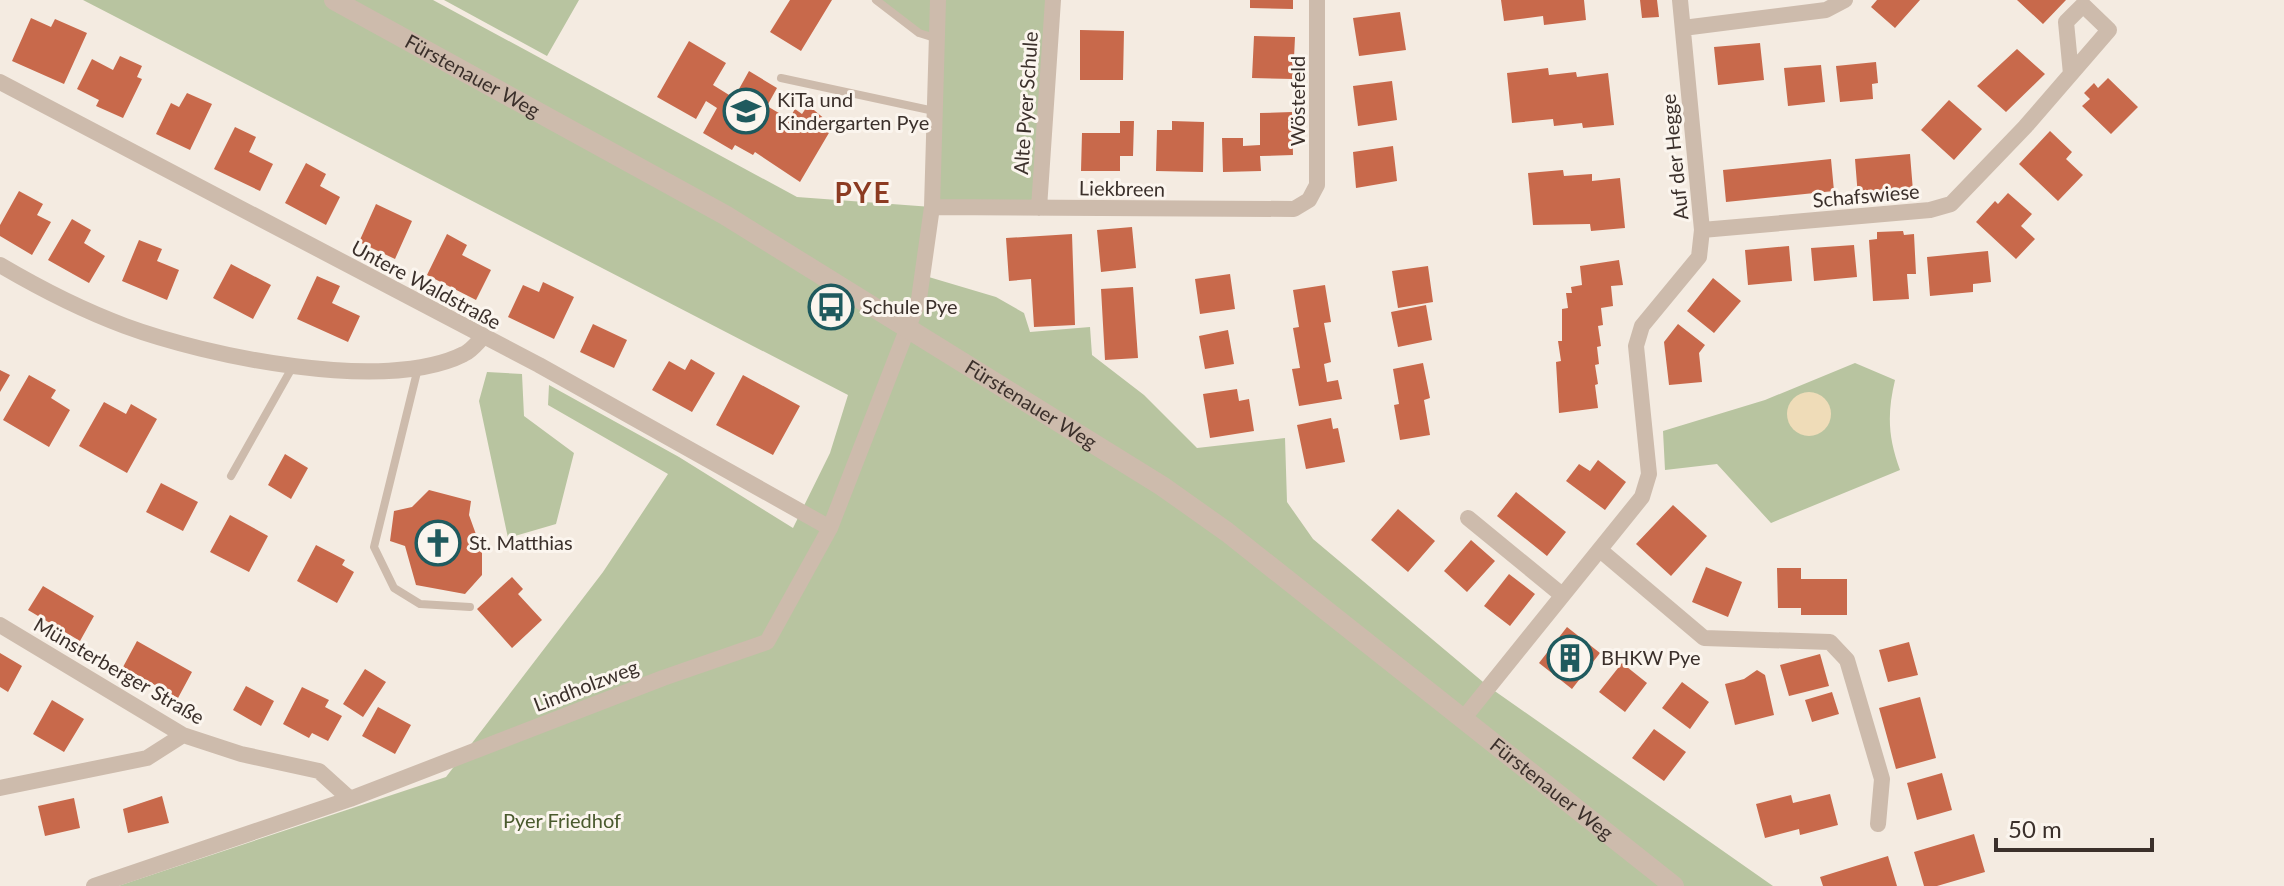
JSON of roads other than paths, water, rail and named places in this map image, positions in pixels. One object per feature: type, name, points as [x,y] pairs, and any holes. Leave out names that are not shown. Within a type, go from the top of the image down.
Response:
[{"type":"street","name":"Fürstenauer Weg","points":[[334,0],[725,215],[1162,486],[1227,532],[1674,886]]},
{"type":"street","name":"Lindholzweg","points":[[94,886],[350,799],[663,678],[767,642],[830,528],[910,329],[919,299],[932,207],[938,0]]},
{"type":"street","name":"Alte Pyer Schule","points":[[1039,208],[1053,0]]},
{"type":"street","name":"Wöstefeld","points":[[1309,200],[1317,185],[1318,168],[1317,0]]},
{"type":"street","name":"Auf der Hegge","points":[[1463,719],[1642,497],[1649,474],[1636,346],[1642,326],[1699,257],[1702,230],[1680,0]]},
{"type":"street","points":[[1683,28],[1826,10],[1845,0]]},
{"type":"street","name":"Schafswiese","points":[[1702,230],[1930,210],[1951,204],[2071,74]]},
{"type":"street","name":"Untere Waldstraße","points":[[0,82],[482,338],[539,365],[830,528]]},
{"type":"street","name":"Liekbreen","points":[[932,207],[1275,210],[1294,209],[1309,200]]},
{"type":"street","points":[[0,265],[125,326],[201,350],[294,366],[368,370],[418,367],[466,354],[482,338]]},
{"type":"street","points":[[1468,518],[1562,595]]},
{"type":"street","points":[[1600,550],[1704,638],[1830,642],[1847,660],[1882,779],[1878,824]]},
{"type":"street","name":"Münsterberger Straße","points":[[0,625],[183,735],[241,754],[319,771],[350,799]]},
{"type":"street","points":[[0,788],[147,758],[183,735]]},
{"type":"lane","points":[[876,0],[919,33],[939,39]]},
{"type":"lane","points":[[781,78],[935,111]]},
{"type":"lane","points":[[231,476],[294,366]]},
{"type":"lane","points":[[418,367],[374,547],[394,588],[420,604],[470,607]]},
{"type":"place","name":"KiTa und Kindergarten Pye","points":[[746,111]]},
{"type":"place","name":"Schule Pye","points":[[831,307]]},
{"type":"place","name":"St. Matthias","points":[[438,543]]},
{"type":"place","name":"BHKW Pye","points":[[1570,658]]},
{"type":"district","name":"PYE","points":[[863,193]]},
{"type":"park label","name":"Pyer Friedhof","points":[[562,821]]}]
